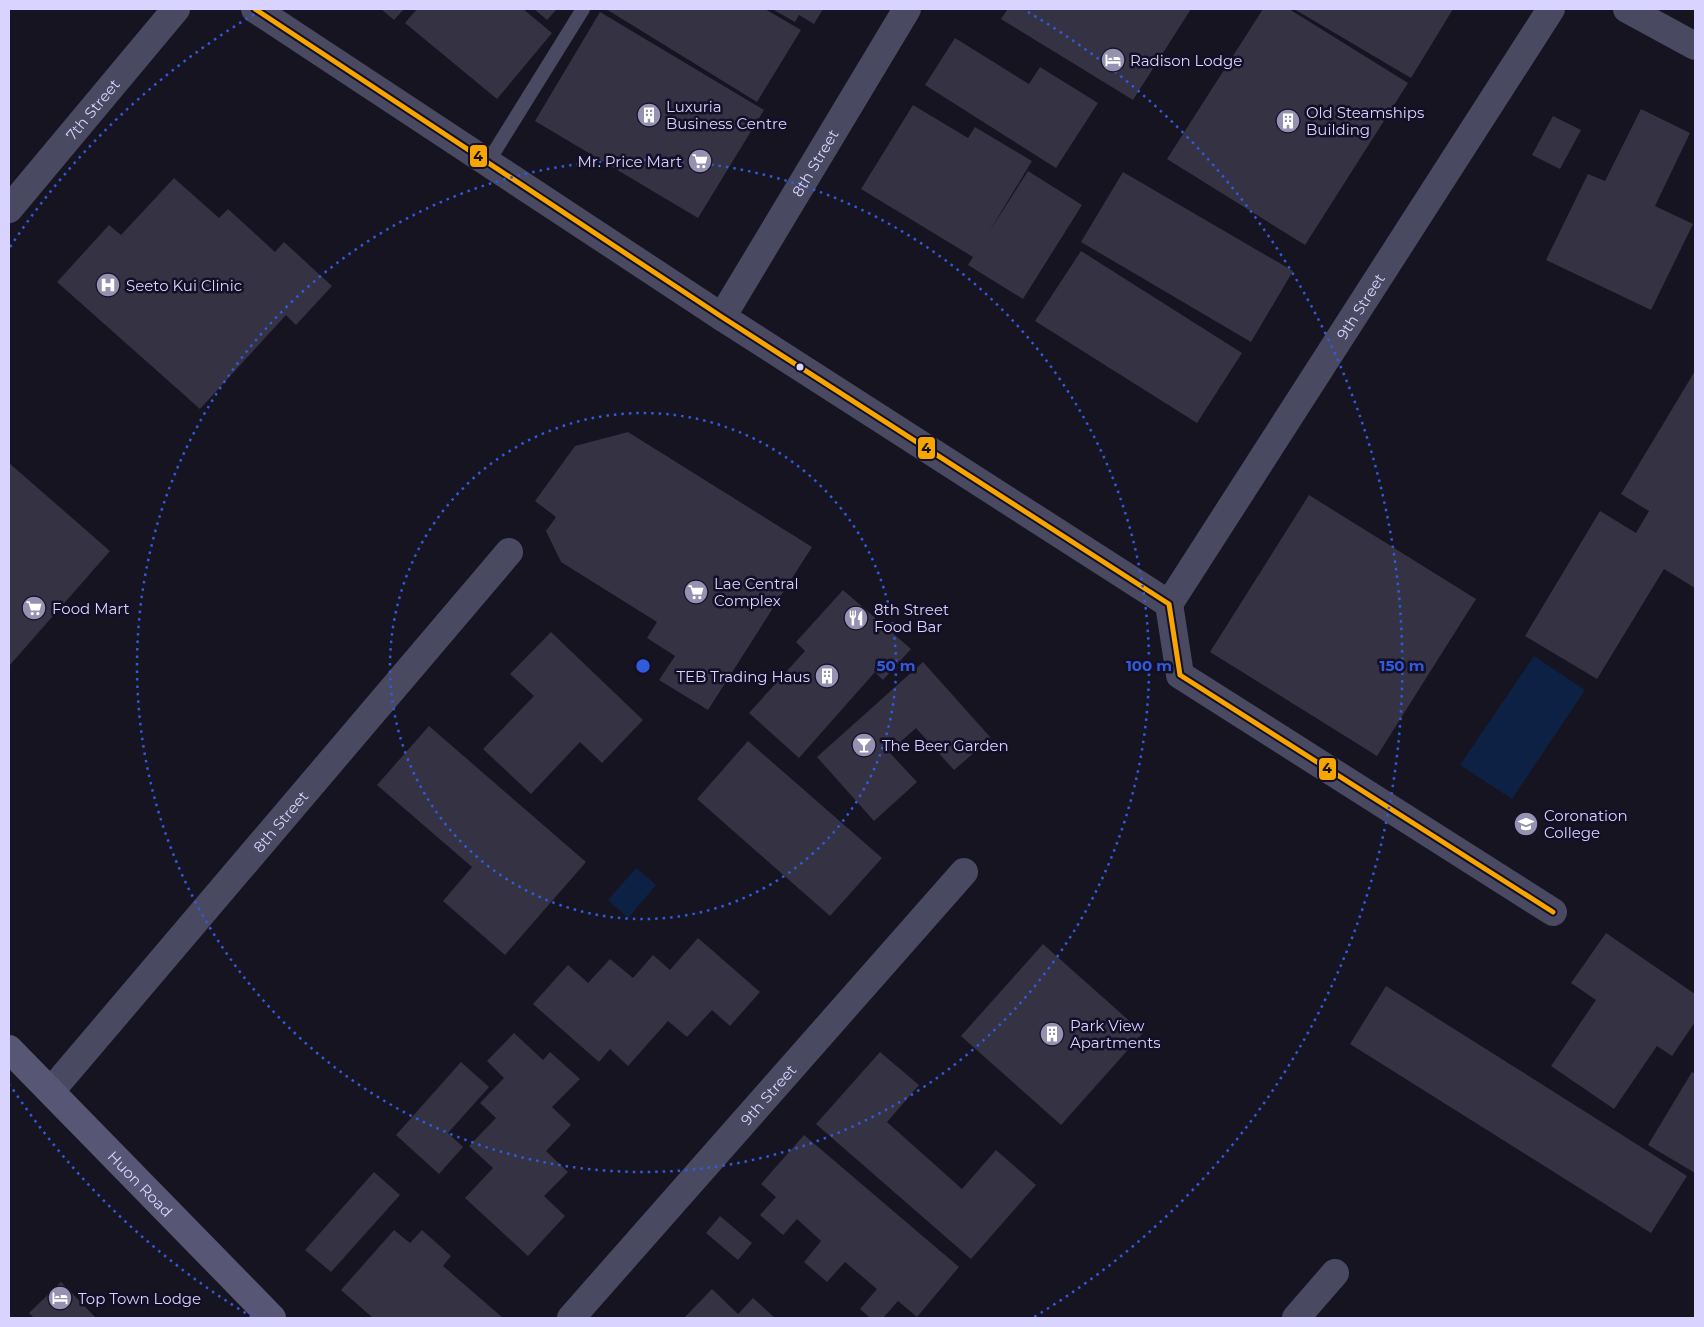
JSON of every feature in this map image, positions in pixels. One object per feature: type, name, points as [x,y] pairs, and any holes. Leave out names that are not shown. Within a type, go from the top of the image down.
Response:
[{"type":"main road","name":"Huon Road","points":[[9,1049],[272,1318]]},
{"type":"street","name":"7th Street","points":[[9,209],[176,9]]},
{"type":"street","points":[[255,9],[722,317],[1169,604],[1180,675],[1552,912]]},
{"type":"street","name":"8th Street","points":[[722,317],[906,9]]},
{"type":"street","name":"9th Street","points":[[1169,604],[1551,9]]},
{"type":"street","points":[[1627,9],[1695,46]]},
{"type":"street","name":"8th Street","points":[[51,1091],[509,552]]},
{"type":"street","name":"9th Street","points":[[570,1318],[964,872]]},
{"type":"street","points":[[1296,1318],[1335,1273]]},
{"type":"lane","points":[[488,162],[583,9]]},
{"type":"water","points":[[1534,656],[1585,690],[1512,799],[1460,765]]},
{"type":"water","points":[[636,868],[656,885],[628,918],[608,900]]},
{"type":"building","points":[[381,9],[404,9],[394,20]]},
{"type":"building","points":[[417,9],[523,9],[552,33],[497,99],[405,23]]},
{"type":"building","points":[[534,9],[557,9],[547,20]]},
{"type":"building","points":[[606,9],[765,9],[801,30],[757,102]]},
{"type":"building","points":[[772,9],[823,9],[814,24],[799,15],[795,22]]},
{"type":"building","name":"Radison Lodge","points":[[1004,9],[1191,9],[1133,100],[1001,19],[1007,10]]},
{"type":"building","name":"Old Steamships Building","points":[[1263,9],[1289,9],[1408,83],[1305,245],[1167,159]]},
{"type":"building","points":[[1294,9],[1453,9],[1411,78]]},
{"type":"building","name":"Luxuria Business Centre","points":[[600,12],[764,110],[698,218],[535,121]]},
{"type":"building","points":[[955,38],[1029,84],[1040,67],[1098,103],[1056,168],[925,85]]},
{"type":"building","points":[[913,105],[968,138],[975,127],[1032,161],[989,232],[1028,171],[1082,205],[1023,299],[968,265],[973,257],[861,189]]},
{"type":"building","points":[[1641,109],[1690,133],[1655,206],[1693,224],[1651,310],[1546,260],[1588,174],[1605,181]]},
{"type":"building","points":[[1553,116],[1581,130],[1560,169],[1532,155]]},
{"type":"building","points":[[1123,172],[1293,271],[1251,342],[1081,242]]},
{"type":"building","points":[[174,178],[219,218],[228,209],[275,252],[284,242],[332,286],[296,325],[286,315],[200,409],[57,282],[109,225],[121,235]]},
{"type":"building","points":[[1081,251],[1242,353],[1197,423],[1035,321]]},
{"type":"building","points":[[1695,371],[1695,588],[1664,569],[1597,679],[1525,636],[1600,511],[1636,533],[1649,511],[1621,494]]},
{"type":"building","name":"Lae Central Complex","points":[[628,432],[812,547],[708,710],[659,680],[675,656],[647,638],[657,622],[561,562],[546,531],[556,517],[535,501],[575,446]]},
{"type":"building","name":"Food Mart","points":[[9,463],[110,551],[9,666]]},
{"type":"building","points":[[1309,495],[1476,599],[1377,756],[1210,652]]},
{"type":"building","name":"TEB Trading Haus","points":[[843,590],[911,649],[883,680],[875,672],[799,758],[749,713],[805,651],[796,642]]},
{"type":"building","points":[[551,632],[643,720],[602,763],[580,742],[531,794],[483,749],[534,696],[510,674]]},
{"type":"building","name":"The Beer Garden","points":[[923,662],[991,738],[954,770],[916,728],[889,752],[917,782],[874,821],[817,757]]},
{"type":"building","points":[[429,726],[586,862],[505,955],[443,901],[472,867],[377,785]]},
{"type":"building","points":[[748,741],[882,858],[830,916],[697,799]]},
{"type":"building","points":[[1606,933],[1695,994],[1695,1022],[1672,1056],[1657,1046],[1614,1109],[1551,1066],[1596,1000],[1571,983]]},
{"type":"building","points":[[698,938],[760,992],[730,1026],[712,1010],[687,1037],[668,1021],[628,1066],[610,1049],[599,1062],[533,1004],[568,965],[588,983],[610,959],[633,978],[653,955],[670,970]]},
{"type":"building","name":"Park View Apartments","points":[[1043,944],[1143,1033],[1061,1125],[961,1036]]},
{"type":"building","points":[[1386,986],[1687,1176],[1651,1233],[1350,1044]]},
{"type":"building","points":[[514,1033],[543,1060],[550,1052],[580,1079],[552,1107],[571,1125],[546,1151],[568,1172],[544,1196],[565,1216],[528,1256],[465,1198],[493,1168],[469,1146],[496,1118],[480,1103],[504,1078],[487,1061]]},
{"type":"building","points":[[880,1052],[919,1085],[887,1122],[962,1189],[996,1150],[1036,1185],[971,1259],[816,1124]]},
{"type":"building","points":[[461,1062],[489,1087],[448,1133],[463,1147],[439,1174],[396,1135]]},
{"type":"building","points":[[1692,1072],[1695,1074],[1695,1173],[1648,1145]]},
{"type":"building","points":[[804,1135],[959,1267],[917,1317],[898,1301],[883,1318],[870,1318],[860,1309],[877,1289],[845,1262],[827,1282],[804,1262],[821,1241],[797,1219],[783,1235],[760,1215],[776,1197],[761,1184]]},
{"type":"building","points":[[374,1172],[400,1195],[331,1272],[305,1250]]},
{"type":"building","points":[[720,1216],[752,1243],[738,1260],[706,1233]]},
{"type":"building","points":[[394,1230],[410,1243],[422,1230],[451,1256],[443,1266],[503,1318],[373,1318],[341,1290]]},
{"type":"building","name":"Top Town Lodge","points":[[61,1282],[96,1318],[34,1318],[29,1313]]},
{"type":"building","points":[[712,1289],[738,1314],[753,1298],[775,1318],[684,1318]]},
{"type":"transit line","name":"4","points":[[255,9],[722,317],[1169,604],[1180,675],[1553,912]]},
{"type":"place","name":"Radison Lodge","points":[[1113,60]]},
{"type":"place","name":"Luxuria Business Centre","points":[[649,115]]},
{"type":"place","name":"Old Steamships Building","points":[[1288,121]]},
{"type":"place","name":"Mr. Price Mart","points":[[700,161]]},
{"type":"place","name":"Seeto Kui Clinic","points":[[108,285]]},
{"type":"place","name":"Lae Central Complex","points":[[696,592]]},
{"type":"place","name":"Food Mart","points":[[34,608]]},
{"type":"place","name":"8th Street Food Bar","points":[[856,618]]},
{"type":"place","name":"TEB Trading Haus","points":[[827,676]]},
{"type":"place","name":"The Beer Garden","points":[[864,745]]},
{"type":"place","name":"Coronation College","points":[[1526,824]]},
{"type":"place","name":"Park View Apartments","points":[[1052,1034]]},
{"type":"place","name":"Top Town Lodge","points":[[60,1298]]}]
